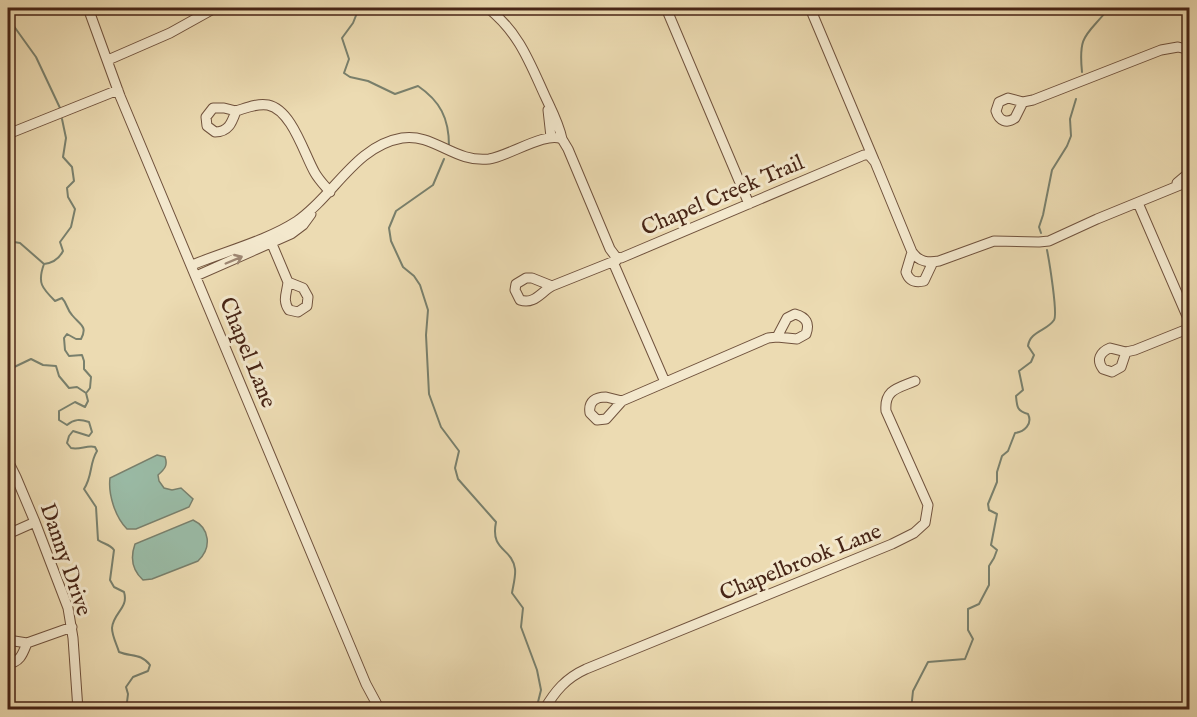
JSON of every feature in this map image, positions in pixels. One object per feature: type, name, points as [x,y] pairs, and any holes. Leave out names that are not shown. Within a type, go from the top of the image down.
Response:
[{"type":"street","name":"Chapel Lane","points":[[88,8],[118,90],[366,684],[380,710]]},
{"type":"street","points":[[108,60],[170,33],[215,8]]},
{"type":"street","points":[[488,8],[502,20],[520,42],[545,96],[551,137]]},
{"type":"street","points":[[666,8],[749,204]]},
{"type":"street","points":[[810,8],[912,252],[920,260],[933,262],[994,241],[1049,241],[1057,235],[1190,182]]},
{"type":"street","points":[[1023,102],[1161,50],[1178,47],[1190,50]]},
{"type":"street","points":[[8,135],[118,90]]},
{"type":"street","name":"Chapel Creek Trail","points":[[545,96],[610,249],[616,257],[625,257],[859,157],[869,155],[875,162]]},
{"type":"street","points":[[236,111],[261,104],[275,107],[280,111],[289,120],[317,176],[330,192]]},
{"type":"street","points":[[196,276],[270,239],[292,224],[313,209],[362,158],[393,140],[418,138],[456,155],[481,159],[508,154],[551,137],[562,139]]},
{"type":"street","points":[[1173,187],[1190,172]]},
{"type":"street","points":[[1138,203],[1190,323]]},
{"type":"street","points":[[192,265],[270,239]]},
{"type":"street","points":[[270,239],[288,282]]},
{"type":"street","points":[[912,252],[906,272],[909,279],[924,281],[933,262]]},
{"type":"street","points":[[552,286],[625,257]]},
{"type":"street","points":[[613,262],[665,382]]},
{"type":"street","points":[[1126,352],[1190,328]]},
{"type":"street","points":[[622,401],[777,337]]},
{"type":"street","name":"Chapelbrook Lane","points":[[543,710],[570,676],[914,533],[925,523],[928,505],[886,411],[885,402],[891,392],[915,381]]},
{"type":"street","name":"Danny Drive","points":[[8,461],[62,590],[72,627],[78,710]]},
{"type":"street","points":[[8,534],[35,522]]},
{"type":"street","points":[[8,640],[27,643],[72,627]]},
{"type":"street","points":[[8,663],[20,658],[27,643]]},
{"type":"shaded area","points":[[157,455],[165,457],[166,460],[165,467],[158,475],[164,488],[172,490],[181,488],[193,499],[189,507],[136,529],[127,529],[113,505],[110,478]]},
{"type":"shaded area","points":[[193,520],[206,533],[207,544],[203,556],[198,561],[152,579],[143,580],[133,564],[135,544]]},
{"type":"waterway","points":[[359,8],[353,23],[342,38],[349,59],[344,73],[395,94],[418,86],[442,111],[449,136],[449,146]]},
{"type":"waterway","points":[[1082,72],[1083,42],[1109,8]]},
{"type":"waterway","points":[[8,18],[36,57],[60,108]]},
{"type":"waterway","points":[[1041,233],[1039,227],[1052,170],[1071,136],[1070,119],[1076,99]]},
{"type":"waterway","points":[[44,264],[55,260],[63,251],[60,242],[71,227],[75,209],[68,197],[67,188],[74,181],[72,167],[63,157],[66,138],[62,119]]},
{"type":"waterway","points":[[444,159],[433,185],[396,211],[389,228],[391,241],[403,267],[414,276],[420,285],[428,310],[426,335],[429,394],[441,427],[459,451],[455,468],[458,479],[496,522],[496,539],[513,562],[515,578],[512,593],[523,608],[521,627],[537,670],[541,690],[536,710]]},
{"type":"waterway","points":[[8,236],[14,242],[20,243],[44,264]]},
{"type":"waterway","points":[[911,710],[913,691],[928,662],[965,659],[973,639],[968,630],[968,609],[979,604],[989,585],[989,566],[997,550],[991,545],[997,514],[989,510],[988,504],[997,482],[997,472],[1002,456],[1008,451],[1015,433],[1022,431],[1029,421],[1028,414],[1018,408],[1016,396],[1023,390],[1019,371],[1031,362],[1034,355],[1028,346],[1029,341],[1035,334],[1051,324],[1055,316],[1047,250]]},
{"type":"waterway","points":[[44,264],[41,276],[44,289],[55,301],[62,298],[70,313],[83,328],[81,339],[67,334],[64,338],[65,350],[69,356],[82,355],[84,369],[91,377],[90,388],[87,392]]},
{"type":"waterway","points":[[8,370],[31,359],[43,365],[56,366],[59,376],[69,388],[77,387],[86,393],[88,401],[85,407],[75,402],[59,411],[59,420],[67,425],[77,420],[89,422],[92,432],[89,436],[73,431],[67,443],[71,448],[95,447],[97,451],[84,489],[96,507],[98,540],[111,546],[114,550],[110,580],[114,587],[124,592],[123,606],[113,623],[113,634],[119,652],[139,657],[150,665],[148,671],[133,677],[126,687],[128,694],[126,710]]}]
